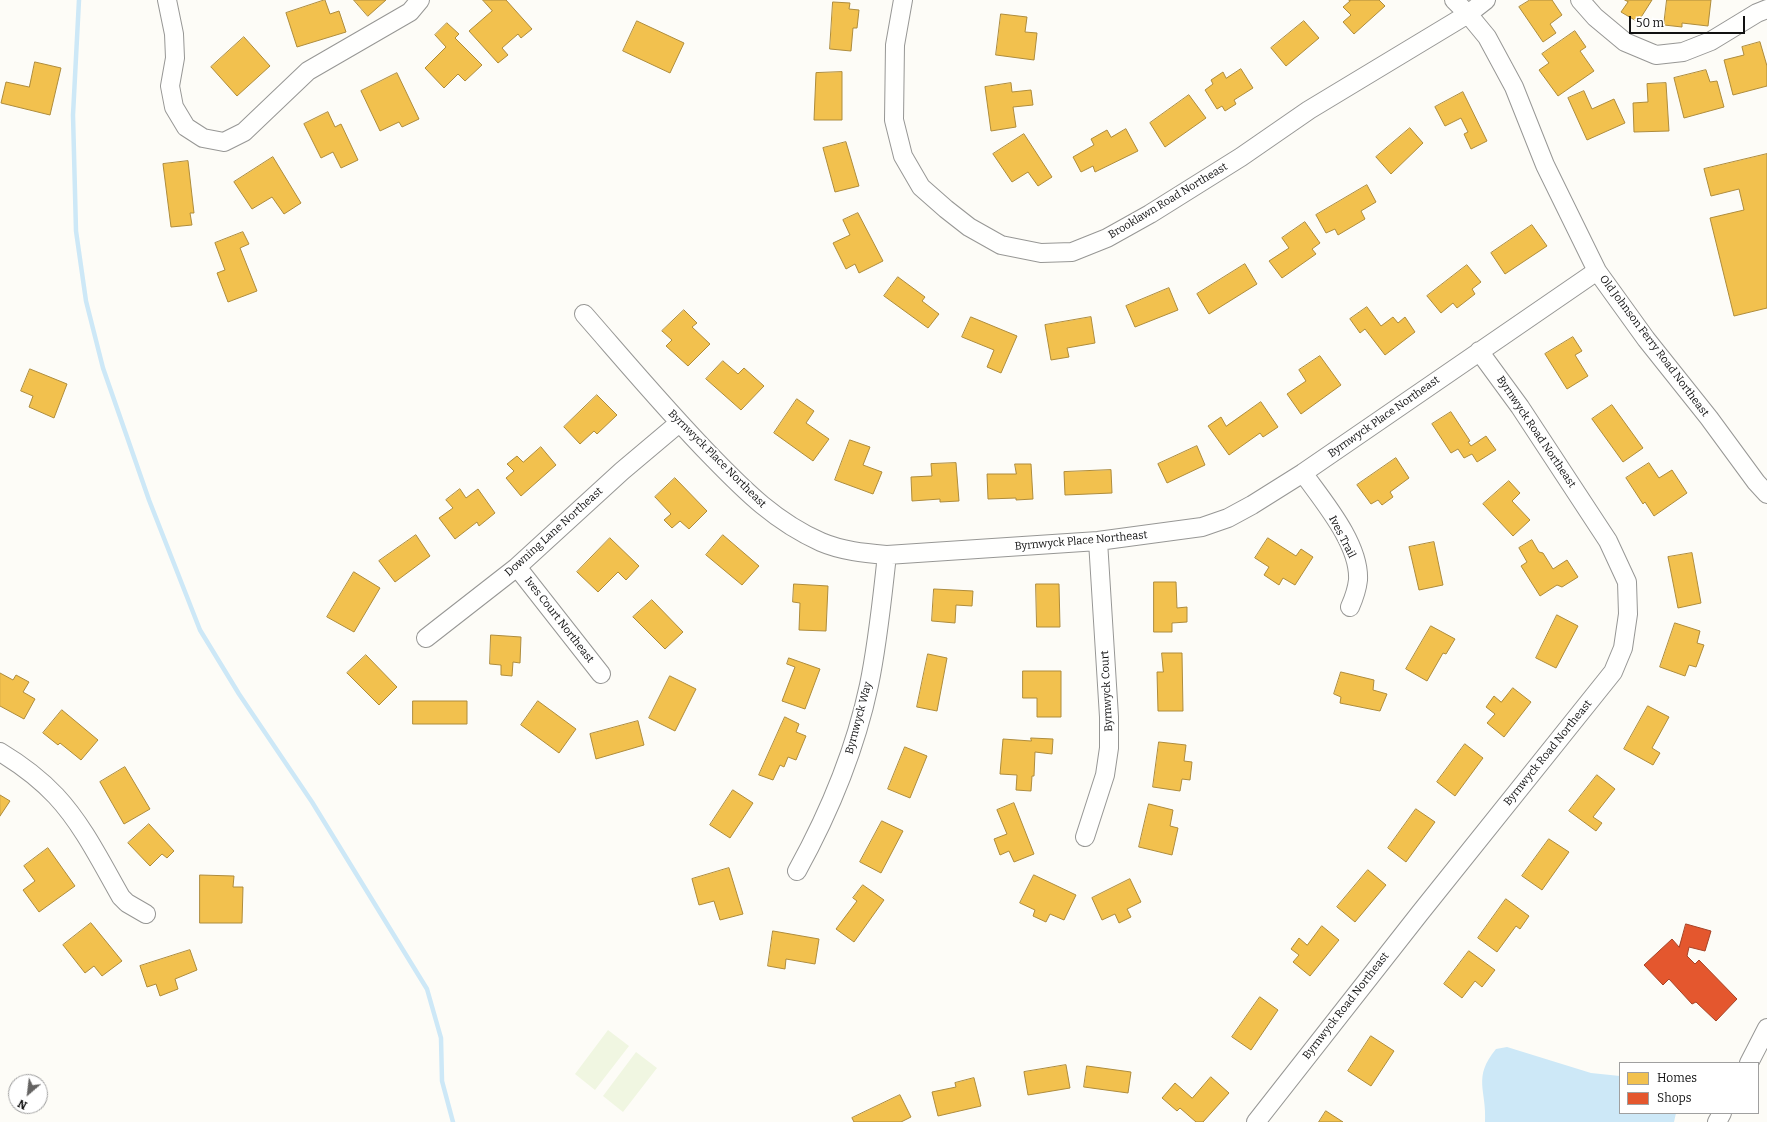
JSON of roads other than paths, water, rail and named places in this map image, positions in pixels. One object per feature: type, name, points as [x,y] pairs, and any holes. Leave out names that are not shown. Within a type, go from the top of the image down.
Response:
[{"type":"street","points":[[166,0],[174,34],[175,58],[170,86],[174,107],[186,127],[203,138],[224,142],[244,132],[308,71],[410,12],[420,0]]},
{"type":"street","name":"Brooklawn Road Northeast","points":[[903,0],[895,45],[894,120],[903,156],[921,187],[946,210],[970,227],[1001,245],[1041,253],[1072,252],[1107,238],[1150,214],[1241,157],[1309,110],[1468,14],[1486,0]]},
{"type":"street","name":"Old Johnson Ferry Road Northeast","points":[[1454,0],[1487,37],[1514,87],[1545,165],[1597,271],[1646,339],[1709,418],[1756,482],[1767,494]]},
{"type":"street","points":[[1580,0],[1595,17],[1625,42],[1656,55],[1683,52],[1711,40],[1757,13],[1767,9]]},
{"type":"street","name":"Byrnwyck Place Northeast","points":[[584,314],[679,424],[750,496],[772,514],[823,543],[855,552],[887,555],[1098,541],[1202,527],[1228,518],[1303,473],[1597,271]]},
{"type":"street","name":"Byrnwyck Road Northeast","points":[[1256,1122],[1420,913],[1613,672],[1623,648],[1628,614],[1627,582],[1608,541],[1524,413],[1479,351]]},
{"type":"street","name":"Downing Lane Northeast","points":[[426,638],[517,567],[622,471],[679,424]]},
{"type":"street","name":"Ives Trail","points":[[1303,473],[1340,528],[1353,551],[1358,579],[1355,595],[1350,607]]},
{"type":"street","name":"Byrnwyck Court","points":[[1085,837],[1105,775],[1109,748],[1109,717],[1098,541]]},
{"type":"street","name":"Byrnwyck Way","points":[[797,872],[818,832],[854,744],[869,686],[877,641],[887,555]]},
{"type":"street","name":"Ives Court Northeast","points":[[517,567],[601,674]]},
{"type":"street","points":[[0,752],[25,768],[56,796],[84,833],[121,897],[127,903],[146,914]]},
{"type":"street","points":[[1749,1062],[1767,1028]]},
{"type":"water","points":[[1507,1047],[1591,1073],[1619,1076],[1619,1114],[1676,1114],[1674,1122],[1485,1122],[1482,1076],[1484,1068],[1496,1049]]},
{"type":"waterway","points":[[79,0],[73,115],[76,231],[86,301],[103,368],[149,500],[200,630],[239,694],[312,802],[427,989],[441,1038],[442,1081],[453,1122]]}]
